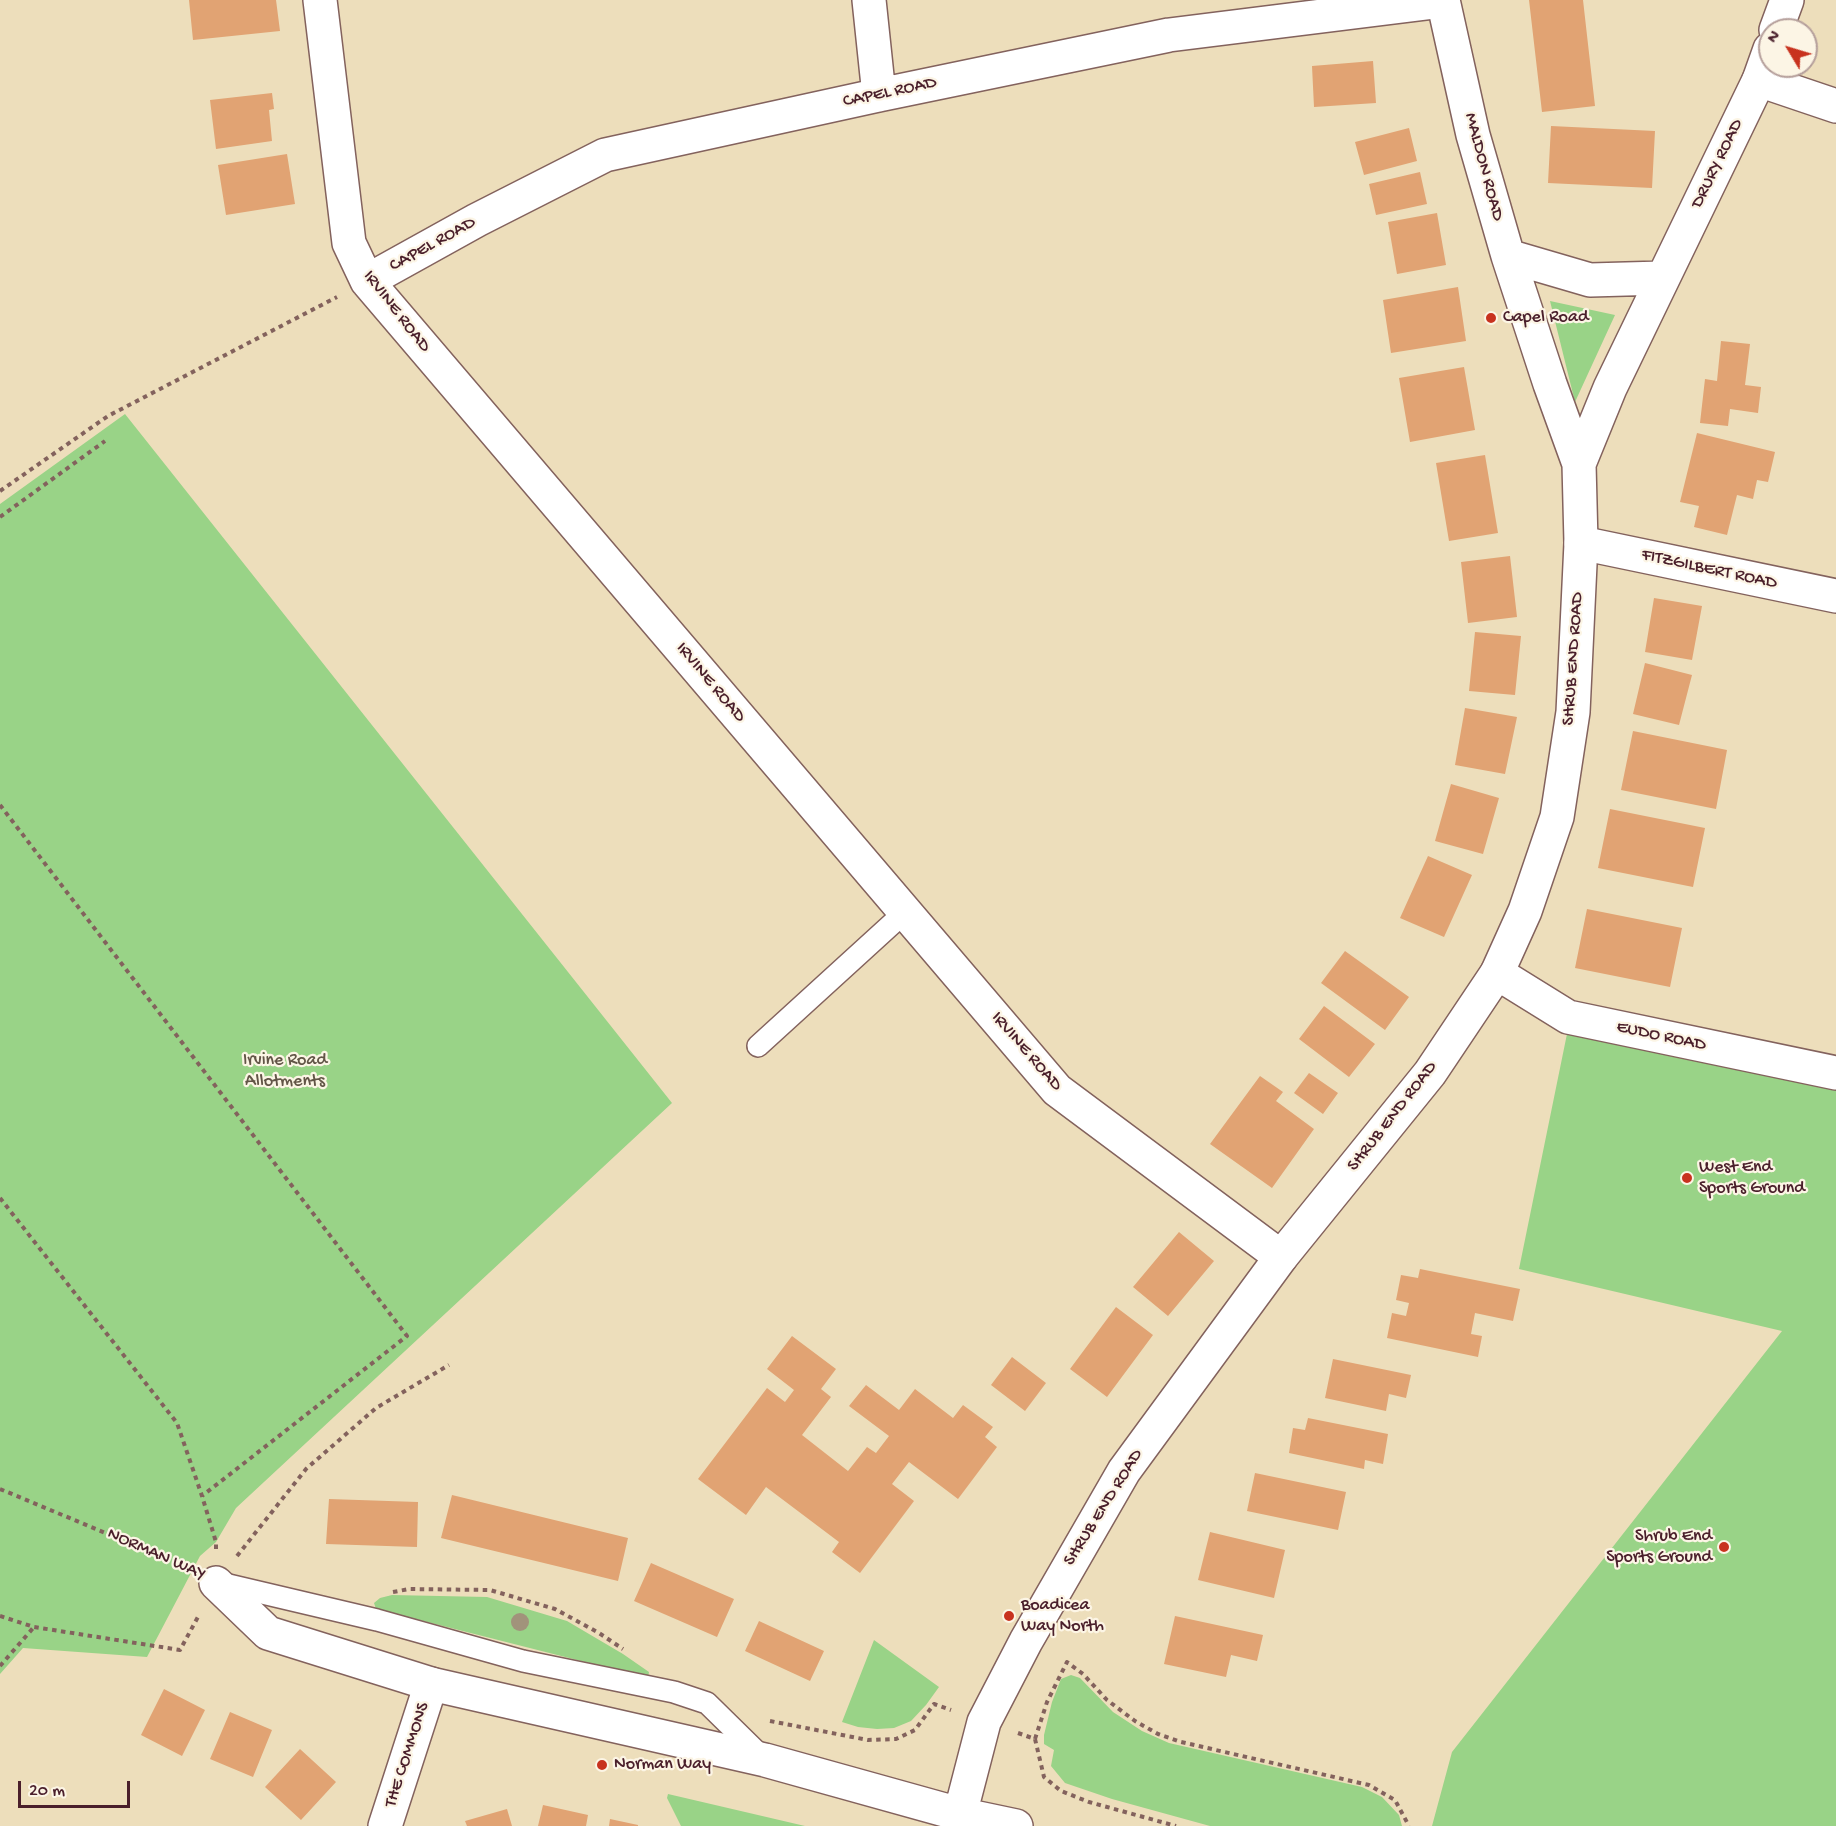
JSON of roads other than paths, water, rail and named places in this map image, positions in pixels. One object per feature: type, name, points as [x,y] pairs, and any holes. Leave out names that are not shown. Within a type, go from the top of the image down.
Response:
[{"type":"street","name":"IRVINE ROAD","points":[[320,0],[349,243],[368,281],[1057,1090],[1281,1257]]},
{"type":"street","points":[[869,0],[879,95]]},
{"type":"street","name":"CAPEL ROAD","points":[[368,281],[477,220],[605,155],[1169,35],[1443,0]]},
{"type":"street","name":"MALDON ROAD","points":[[1443,0],[1473,135],[1508,256],[1534,331]]},
{"type":"street","points":[[1780,18],[1786,0]]},
{"type":"street","points":[[1760,80],[1836,106]]},
{"type":"street","name":"DRURY ROAD","points":[[1579,464],[1610,388],[1760,80]]},
{"type":"street","points":[[1508,256],[1590,280],[1662,278]]},
{"type":"street","name":"SHRUB END ROAD","points":[[958,1820],[984,1722],[1026,1641],[1124,1471],[1281,1257],[1430,1073],[1497,973],[1525,911],[1557,817],[1573,712],[1581,543],[1579,464],[1550,384],[1534,331]]},
{"type":"street","name":"FITZGILBERT ROAD","points":[[1581,543],[1836,596]]},
{"type":"street","name":"EUDO ROAD","points":[[1497,973],[1568,1017],[1836,1073]]},
{"type":"street","name":"NORMAN WAY","points":[[216,1583],[267,1633],[431,1684],[765,1760],[958,1820],[1016,1826]]},
{"type":"street","name":"THE COMMONS","points":[[385,1826],[431,1684]]},
{"type":"lane","points":[[758,1046],[905,912]]},
{"type":"lane","points":[[216,1583],[350,1614],[523,1661],[674,1692],[707,1703],[765,1760]]},
{"type":"place","name":"Capel Road","points":[[1491,318]]},
{"type":"place","name":"West End Sports Ground","points":[[1687,1178]]},
{"type":"place","name":"Shrub End Sports Ground","points":[[1724,1547]]},
{"type":"place","name":"Boadicea Way North","points":[[1009,1616]]},
{"type":"place","name":"Norman Way","points":[[602,1765]]},
{"type":"park label","name":"Irvine Road Allotments","points":[[285,1071]]}]
